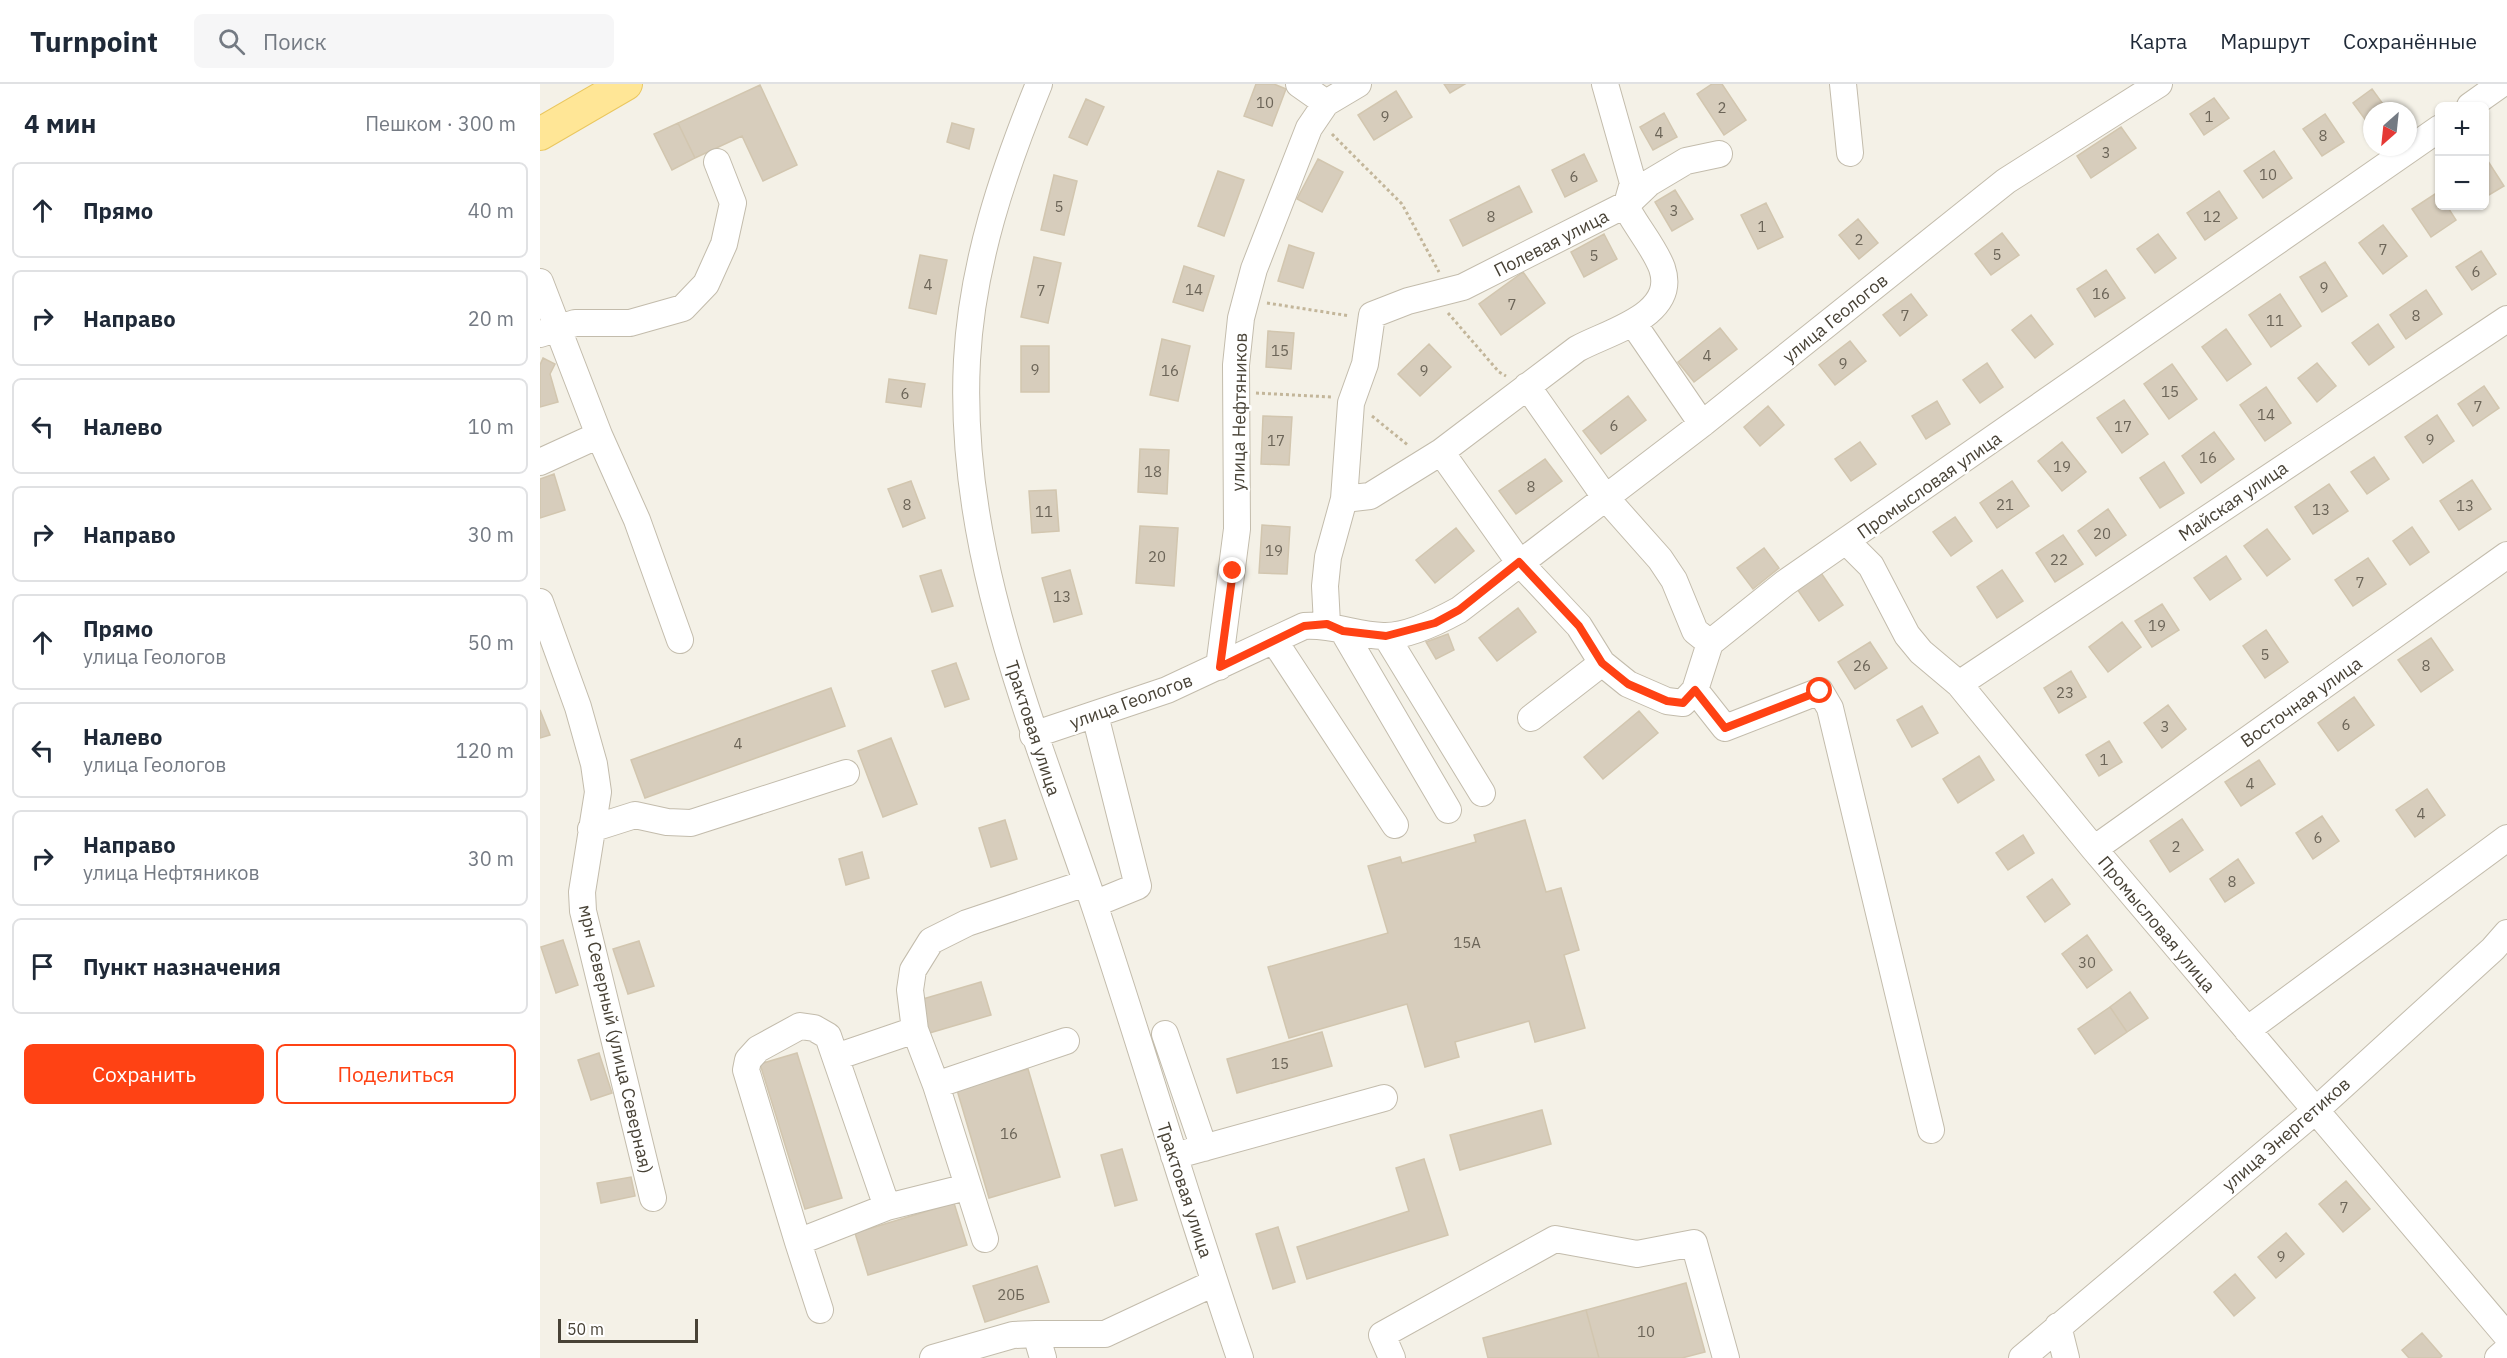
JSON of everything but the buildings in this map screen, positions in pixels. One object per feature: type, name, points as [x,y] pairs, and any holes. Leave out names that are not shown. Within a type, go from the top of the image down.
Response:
[{"type":"main road","points":[[540,134],[626,84]]},
{"type":"street","name":"Трактовая улица","points":[[1039,84],[995,201],[976,286],[967,359],[967,427],[978,523],[998,620],[1033,735],[1090,893],[1240,1358]]},
{"type":"street","points":[[1299,84],[1322,108],[1358,84]]},
{"type":"street","points":[[1344,499],[1370,496],[1441,452],[1577,349],[1597,337],[1633,323],[1655,305],[1665,280],[1661,266],[1627,204],[1633,183],[1605,84]]},
{"type":"street","points":[[1843,84],[1850,153]]},
{"type":"street","name":"улица Геологов","points":[[1033,735],[1167,690],[1275,642],[1304,626],[1386,636],[1435,623],[1459,610],[1702,424],[2006,181],[2159,84]]},
{"type":"street","points":[[2476,102],[2502,84]]},
{"type":"street","name":"улица Нефтяников","points":[[1220,667],[1237,529],[1236,365],[1238,336],[1254,269],[1322,108]]},
{"type":"street","name":"Промысловая улица","points":[[2435,131],[1847,542],[1871,566],[1907,635],[1921,652],[1959,684],[2094,849],[2507,1336]]},
{"type":"street","name":"Полевая улица","points":[[1372,315],[1408,301],[1463,287],[1627,204],[1649,183],[1686,161],[1719,154]]},
{"type":"street","points":[[549,331],[575,323],[630,323],[683,308],[706,284],[724,243],[734,204],[717,162]]},
{"type":"street","points":[[540,282],[549,331],[638,520],[680,640]]},
{"type":"street","points":[[1372,315],[1365,364],[1351,403],[1344,499],[1328,557],[1325,586],[1335,628],[1448,810]]},
{"type":"street","name":"Майская улица","points":[[1959,684],[2507,319]]},
{"type":"street","points":[[1633,323],[1702,424]]},
{"type":"street","points":[[1527,386],[1605,497],[1660,560],[1674,580],[1695,630],[1710,643]]},
{"type":"street","points":[[540,462],[599,435]]},
{"type":"street","points":[[1441,452],[1519,562],[1579,626],[1602,663],[1628,684],[1667,701],[1683,703],[1695,690],[1710,643],[1785,583],[1847,542]]},
{"type":"street","name":"Восточная улица","points":[[2094,849],[2507,555]]},
{"type":"street","name":"мрн Северный (улица Северная)","points":[[540,602],[578,707],[594,764],[598,792],[582,892],[583,911],[653,1198]]},
{"type":"street","points":[[1386,636],[1482,793]]},
{"type":"street","points":[[1275,642],[1395,825]]},
{"type":"street","points":[[1531,718],[1602,663]]},
{"type":"street","points":[[1695,690],[1725,728],[1820,691],[1830,708],[1931,1130]]},
{"type":"street","points":[[985,1239],[936,1085],[915,1030],[910,990],[913,970],[918,958],[931,941],[967,923],[1090,893],[1137,886],[1095,715]]},
{"type":"street","points":[[591,829],[636,815],[667,822],[691,823],[846,773]]},
{"type":"street","points":[[2247,1030],[2507,838]]},
{"type":"street","name":"улица Энергетиков","points":[[2022,1358],[2315,1111],[2493,949],[2507,933]]},
{"type":"street","points":[[820,1310],[746,1070],[748,1060],[758,1049],[800,1026],[814,1028],[828,1036],[887,1207]]},
{"type":"street","points":[[836,1058],[915,1030]]},
{"type":"street","points":[[1166,1034],[1204,1148]]},
{"type":"street","points":[[936,1085],[1066,1041]]},
{"type":"street","points":[[1174,1156],[1384,1098]]},
{"type":"street","points":[[798,1242],[887,1207],[968,1187]]},
{"type":"street","points":[[1392,1358],[1382,1335],[1555,1239],[1637,1254],[1694,1243],[1726,1358]]},
{"type":"street","points":[[933,1358],[1013,1335],[1040,1346],[1105,1334],[1214,1283]]},
{"type":"street","points":[[2058,1326],[2066,1358]]},
{"type":"street","points":[[2498,1358],[2507,1350]]},
{"type":"path","points":[[1322,108],[1325,127],[1402,204],[1443,279],[1448,312],[1499,372],[1527,386]]},
{"type":"path","points":[[1246,299],[1360,317],[1372,315]]},
{"type":"route","points":[[1233,571],[1220,667],[1304,626],[1327,624],[1343,631],[1386,636],[1435,623],[1459,610],[1519,562],[1579,626],[1602,663],[1628,684],[1667,701],[1683,703],[1695,690],[1725,728],[1820,691]]}]
